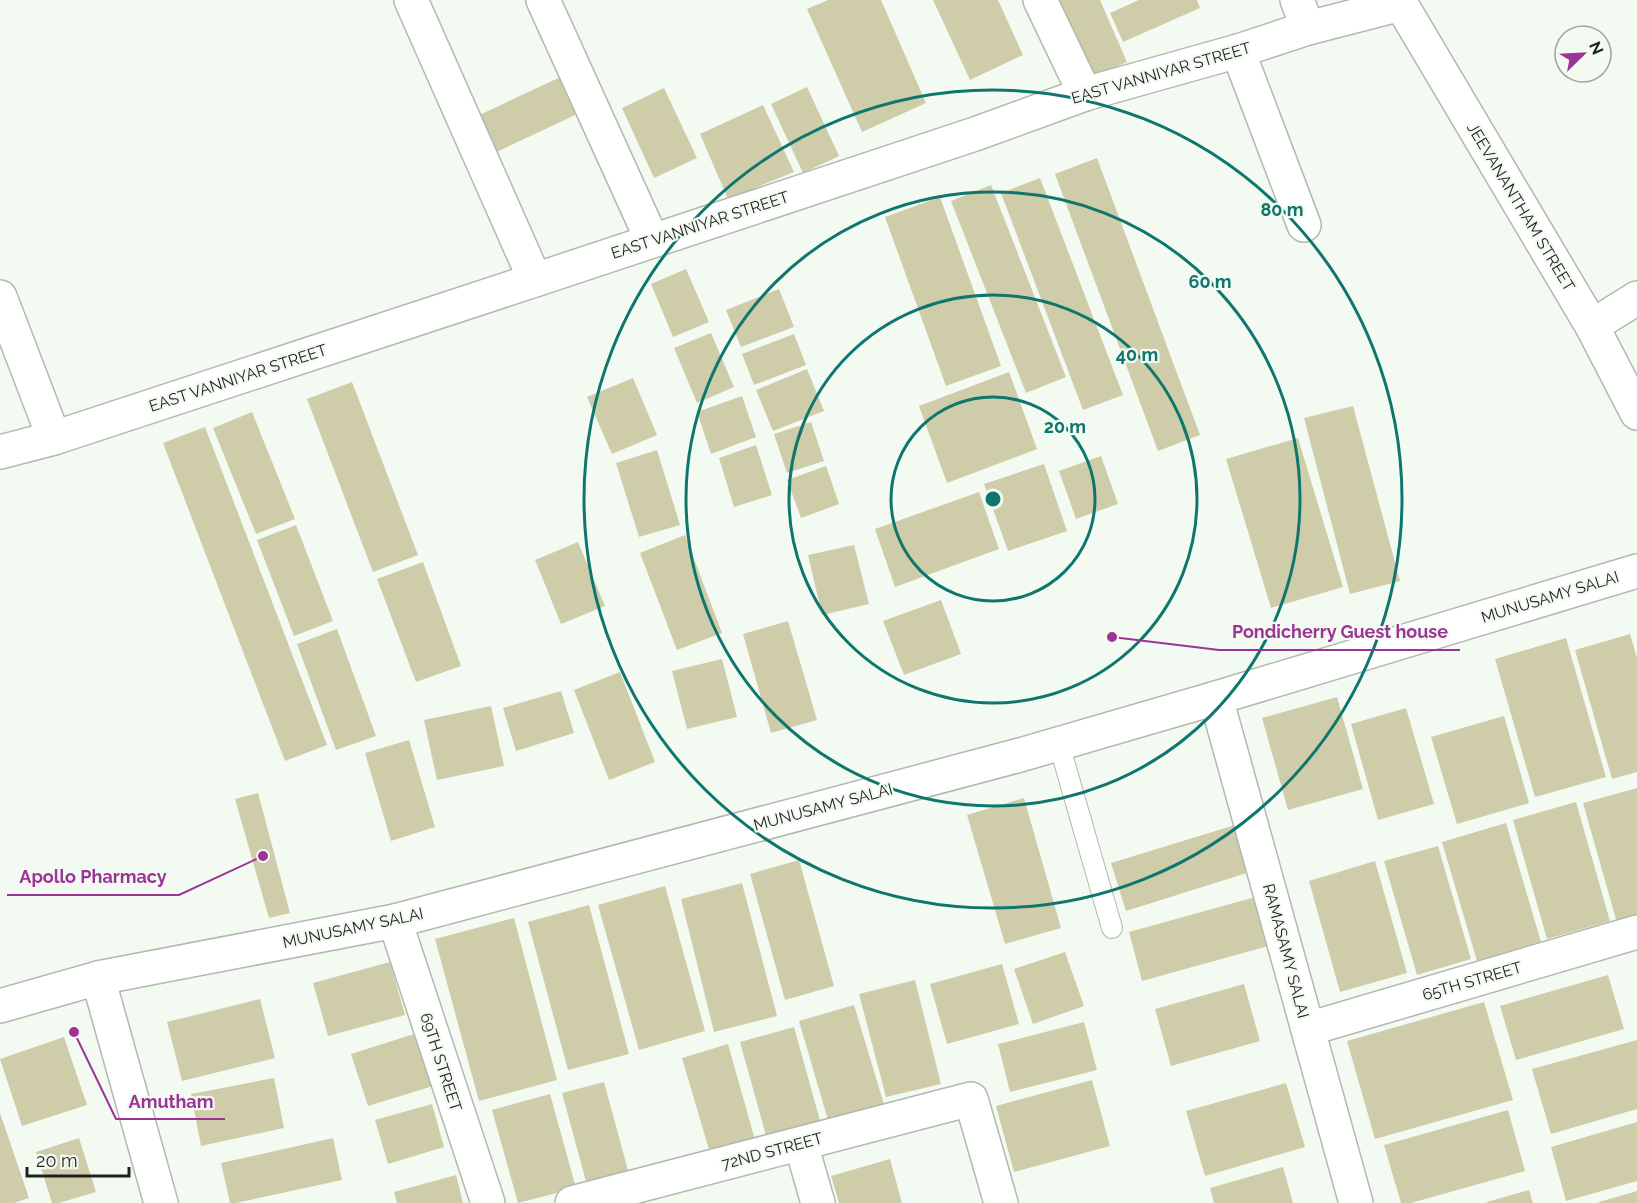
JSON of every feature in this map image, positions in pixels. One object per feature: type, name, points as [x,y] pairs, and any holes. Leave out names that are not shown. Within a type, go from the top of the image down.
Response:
[{"type":"street","points":[[411,0],[535,280]]},
{"type":"street","points":[[543,0],[652,240]]},
{"type":"street","points":[[1040,0],[1085,94]]},
{"type":"street","name":"EAST VANNIYAR STREET","points":[[0,452],[54,438],[535,280],[975,134],[1085,94],[1238,51],[1303,14],[1401,2]]},
{"type":"street","name":"JEEVANANTHAM STREET","points":[[1401,2],[1592,326],[1637,413]]},
{"type":"street","points":[[1238,51],[1304,225]]},
{"type":"street","points":[[0,297],[54,438]]},
{"type":"street","points":[[1592,326],[1637,298]]},
{"type":"street","name":"MUNUSAMY SALAI","points":[[0,1006],[98,978],[394,921],[1059,744],[1637,571]]},
{"type":"street","name":"RAMASAMY SALAI","points":[[1216,698],[1356,1203]]},
{"type":"street","name":"69TH STREET","points":[[394,921],[488,1203]]},
{"type":"street","name":"65TH STREET","points":[[1308,1029],[1637,932]]},
{"type":"street","points":[[98,978],[161,1203]]},
{"type":"street","name":"72ND STREET","points":[[572,1203],[666,1191],[801,1144],[971,1099],[1001,1203]]},
{"type":"street","points":[[801,1144],[818,1203]]},
{"type":"lane","points":[[1059,744],[1112,928]]},
{"type":"building","points":[[828,0],[881,0],[926,103],[862,132],[807,9]]},
{"type":"building","points":[[933,0],[998,0],[1023,55],[970,80]]},
{"type":"building","points":[[1049,0],[1100,0],[1127,62],[1084,81]]},
{"type":"building","points":[[1139,0],[1197,0],[1200,8],[1123,42],[1110,13]]},
{"type":"building","points":[[569,73],[586,110],[490,155],[473,118]]},
{"type":"building","points":[[807,87],[839,156],[803,173],[771,104]]},
{"type":"building","points":[[664,88],[697,158],[654,178],[622,108]]},
{"type":"building","points":[[763,105],[794,172],[728,199],[700,134]]},
{"type":"building","points":[[1097,158],[1200,435],[1158,451],[1055,174]]},
{"type":"building","points":[[1040,178],[1123,395],[1083,410],[1001,193]]},
{"type":"building","points":[[991,185],[1066,377],[1026,393],[951,201]]},
{"type":"building","points":[[940,197],[1001,366],[946,386],[885,217]]},
{"type":"building","points":[[686,269],[709,322],[673,337],[651,284]]},
{"type":"building","points":[[779,289],[794,327],[741,347],[726,310]]},
{"type":"building","points":[[711,333],[734,387],[697,403],[674,348]]},
{"type":"building","points":[[794,334],[806,365],[754,385],[742,354]]},
{"type":"building","points":[[807,369],[824,411],[773,431],[756,390]]},
{"type":"building","points":[[1009,372],[1037,449],[947,483],[919,406]]},
{"type":"building","points":[[633,378],[657,435],[612,454],[587,397]]},
{"type":"building","points":[[352,382],[418,555],[373,572],[307,399]]},
{"type":"building","points":[[742,396],[756,437],[711,454],[697,412]]},
{"type":"building","points":[[1353,406],[1400,581],[1350,594],[1304,418]]},
{"type":"building","points":[[252,412],[295,519],[256,534],[213,428]]},
{"type":"building","points":[[811,422],[824,461],[787,473],[774,434]]},
{"type":"building","points":[[205,427],[327,745],[285,761],[163,443]]},
{"type":"building","points":[[1298,438],[1343,587],[1271,608],[1226,459]]},
{"type":"building","points":[[756,445],[772,495],[734,507],[719,458]]},
{"type":"building","points":[[657,450],[680,525],[639,537],[616,463]]},
{"type":"building","points":[[1101,456],[1118,504],[1076,519],[1059,471]]},
{"type":"building","points":[[1044,464],[1067,531],[1008,551],[984,484]]},
{"type":"building","points":[[826,466],[839,504],[801,518],[787,480]]},
{"type":"building","points":[[979,492],[999,549],[895,587],[875,529]]},
{"type":"building","points":[[296,525],[333,621],[294,636],[257,540]]},
{"type":"building","points":[[685,535],[722,633],[677,650],[640,553]]},
{"type":"building","points":[[578,542],[605,606],[561,624],[535,560]]},
{"type":"building","points":[[854,545],[869,604],[822,615],[808,555]]},
{"type":"building","points":[[423,562],[461,666],[416,682],[377,579]]},
{"type":"building","points":[[941,600],[961,654],[904,675],[883,621]]},
{"type":"building","points":[[788,621],[817,720],[771,733],[743,634]]},
{"type":"building","points":[[337,629],[376,736],[336,750],[297,644]]},
{"type":"building","points":[[1630,634],[1637,658],[1637,772],[1612,779],[1575,650]]},
{"type":"building","points":[[1566,638],[1606,777],[1535,797],[1495,659]]},
{"type":"building","points":[[722,659],[737,717],[687,729],[672,671]]},
{"type":"building","points":[[620,672],[655,762],[609,780],[574,690]]},
{"type":"building","points":[[561,691],[574,733],[516,751],[503,708]]},
{"type":"building","points":[[1337,697],[1363,789],[1288,810],[1262,718]]},
{"type":"building","points":[[491,706],[504,766],[437,780],[424,720]]},
{"type":"building","points":[[1406,708],[1434,804],[1378,820],[1351,724]]},
{"type":"building","points":[[1504,716],[1529,803],[1457,824],[1431,737]]},
{"type":"building","points":[[409,740],[435,827],[391,841],[365,753]]},
{"type":"building","points":[[1637,788],[1637,917],[1617,923],[1583,803]]},
{"type":"building","points":[[258,793],[290,913],[269,918],[235,799]]},
{"type":"building","points":[[1024,798],[1061,928],[1005,944],[967,815]]},
{"type":"building","points":[[1576,802],[1610,921],[1547,939],[1513,820]]},
{"type":"building","points":[[1506,823],[1541,942],[1477,961],[1442,842]]},
{"type":"building","points":[[1235,825],[1250,872],[1126,911],[1111,863]]},
{"type":"building","points":[[1438,846],[1471,959],[1417,975],[1384,861]]},
{"type":"building","points":[[799,860],[834,986],[785,1000],[750,874]]},
{"type":"building","points":[[1375,861],[1407,973],[1340,992],[1309,881]]},
{"type":"building","points":[[742,883],[777,1016],[714,1032],[681,899]]},
{"type":"building","points":[[665,886],[705,1031],[639,1050],[598,905]]},
{"type":"building","points":[[1259,896],[1272,945],[1142,981],[1129,932]]},
{"type":"building","points":[[589,905],[629,1054],[568,1070],[528,922]]},
{"type":"building","points":[[514,918],[557,1080],[479,1101],[435,939]]},
{"type":"building","points":[[1065,952],[1084,1006],[1033,1024],[1014,969]]},
{"type":"building","points":[[390,962],[405,1015],[328,1036],[313,983]]},
{"type":"building","points":[[1002,964],[1019,1024],[947,1044],[930,984]]},
{"type":"building","points":[[1608,975],[1624,1029],[1516,1060],[1500,1006]]},
{"type":"building","points":[[915,980],[941,1084],[886,1097],[859,994]]},
{"type":"building","points":[[1244,984],[1260,1041],[1171,1066],[1155,1009]]},
{"type":"building","points":[[260,999],[275,1058],[182,1081],[167,1022]]},
{"type":"building","points":[[1484,1002],[1513,1100],[1375,1139],[1347,1041]]},
{"type":"building","points":[[854,1005],[886,1111],[830,1127],[799,1021]]},
{"type":"building","points":[[1084,1022],[1097,1070],[1010,1092],[998,1044]]},
{"type":"building","points":[[794,1027],[821,1124],[767,1139],[740,1042]]},
{"type":"building","points":[[417,1033],[433,1086],[368,1106],[351,1054]]},
{"type":"building","points":[[64,1037],[87,1105],[22,1126],[0,1059]]},
{"type":"building","points":[[1637,1040],[1637,1109],[1551,1134],[1532,1069]]},
{"type":"building","points":[[728,1044],[755,1140],[710,1153],[682,1058]]},
{"type":"building","points":[[274,1078],[284,1128],[201,1146],[191,1094]]},
{"type":"building","points":[[1092,1080],[1110,1146],[1014,1172],[996,1106]]},
{"type":"building","points":[[604,1082],[629,1174],[587,1185],[562,1093]]},
{"type":"building","points":[[1286,1083],[1305,1147],[1205,1176],[1186,1111]]},
{"type":"building","points":[[550,1094],[576,1188],[518,1203],[492,1110]]},
{"type":"building","points":[[432,1104],[444,1147],[388,1164],[375,1120]]},
{"type":"building","points":[[1508,1110],[1525,1171],[1411,1203],[1401,1203],[1384,1145]]},
{"type":"building","points":[[0,1113],[29,1198],[14,1203],[0,1203]]},
{"type":"building","points":[[1637,1122],[1637,1181],[1566,1201],[1551,1147]]},
{"type":"building","points":[[79,1138],[96,1192],[52,1203],[36,1152]]},
{"type":"building","points":[[333,1138],[342,1180],[230,1203],[221,1163]]},
{"type":"building","points":[[890,1159],[902,1203],[839,1203],[831,1176]]},
{"type":"building","points":[[1283,1167],[1293,1203],[1214,1203],[1210,1188]]},
{"type":"building","points":[[456,1175],[463,1203],[397,1203],[394,1192]]},
{"type":"building","points":[[1529,1190],[1533,1203],[1487,1203],[1487,1202]]},
{"type":"building","points":[[1637,1191],[1637,1203],[1599,1203],[1599,1202]]},
{"type":"place","name":"Pondicherry Guest house","points":[[1112,637]]},
{"type":"place","name":"Apollo Pharmacy","points":[[263,856]]},
{"type":"place","name":"Amutham","points":[[74,1032]]}]
